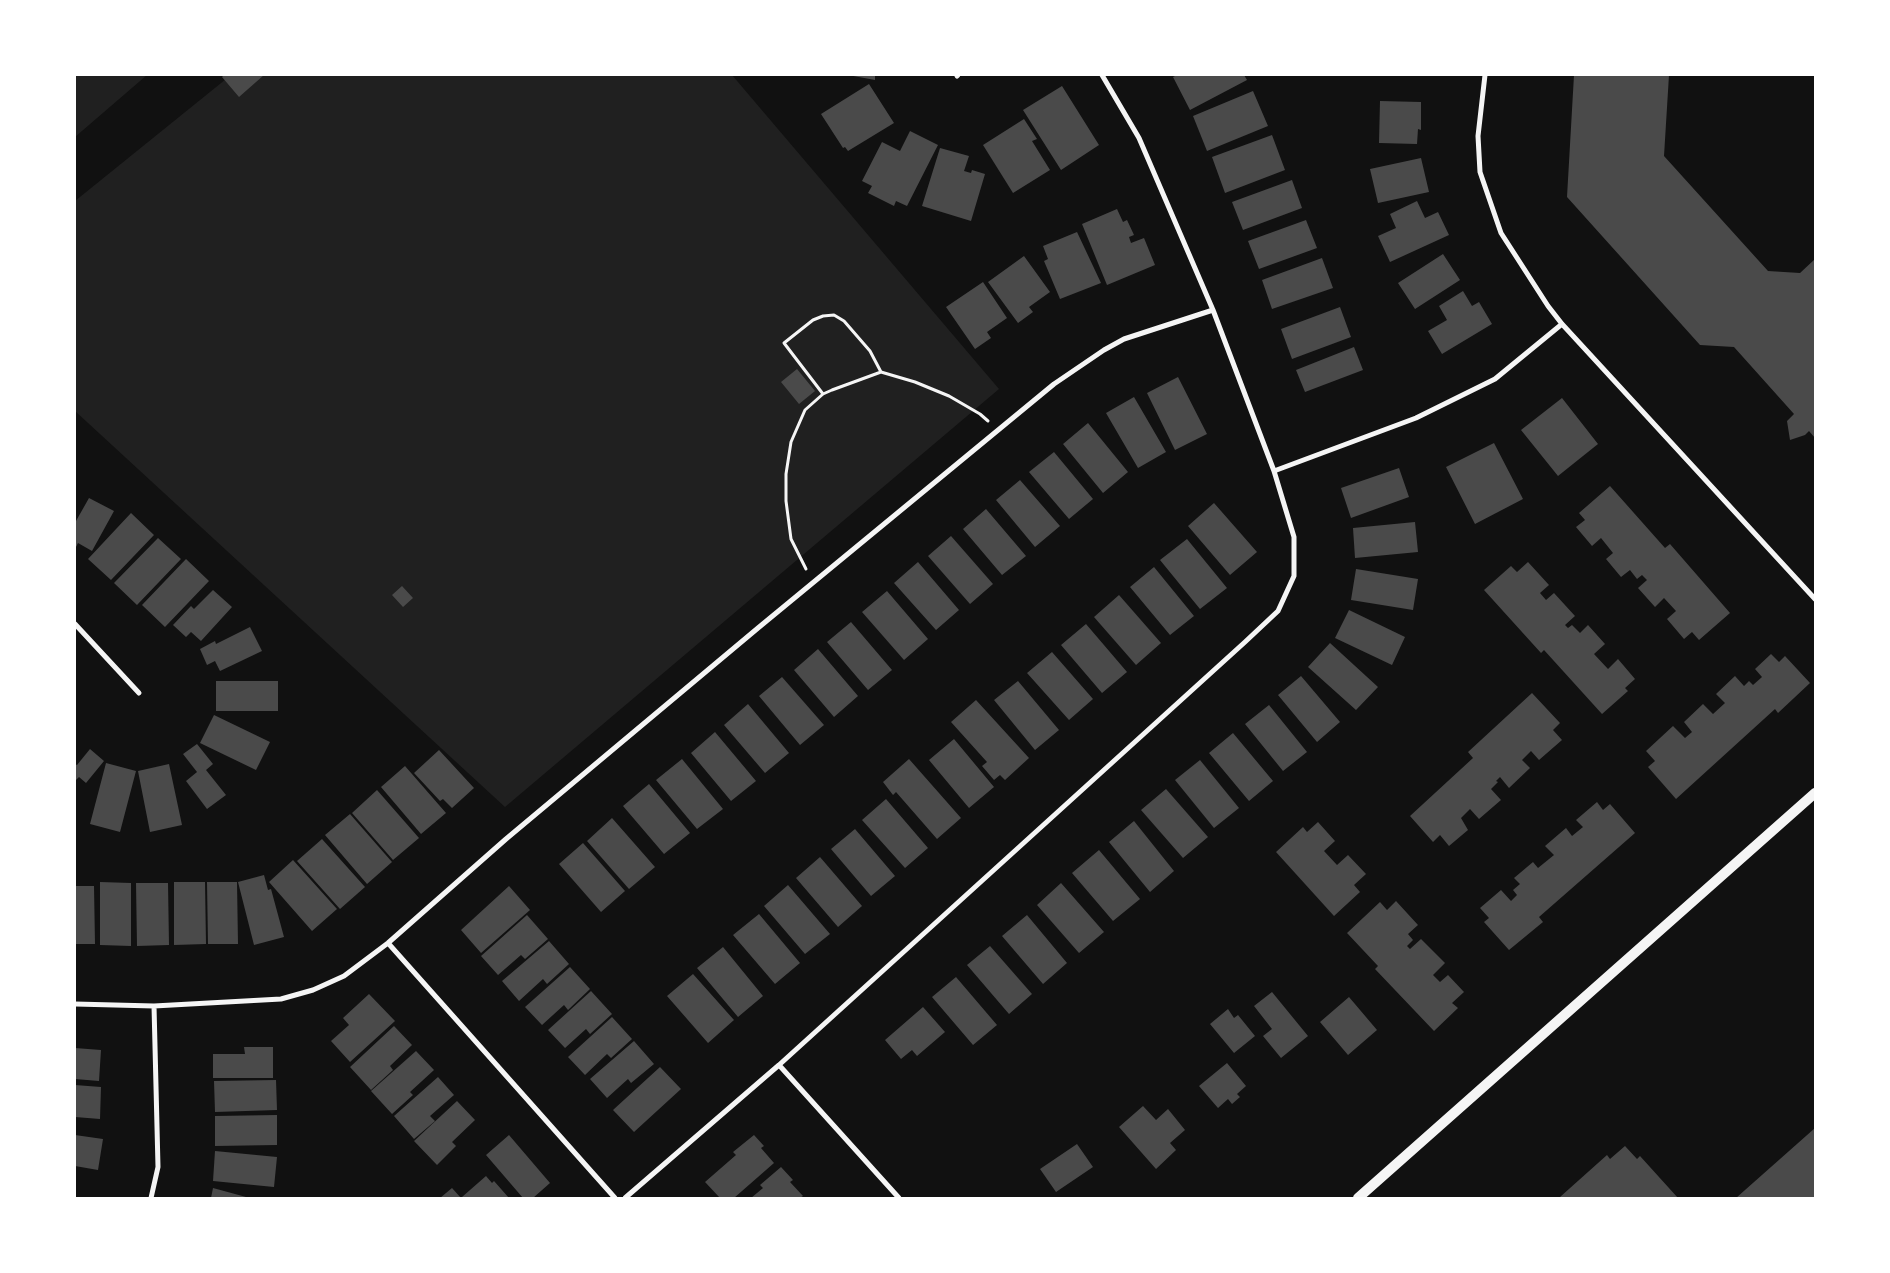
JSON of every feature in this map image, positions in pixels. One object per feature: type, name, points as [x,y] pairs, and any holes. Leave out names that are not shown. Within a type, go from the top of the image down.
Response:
[{"type":"main road","points":[[1358,1198],[1815,793]]},
{"type":"street","points":[[625,1198],[779,1065],[1278,611],[1294,576],[1294,537],[1274,472],[1213,310],[1140,138],[1102,75]]},
{"type":"street","points":[[1485,75],[1478,136],[1480,172],[1501,233],[1548,306],[1562,324],[1815,599]]},
{"type":"street","points":[[75,1004],[154,1006],[282,999],[313,990],[344,976],[388,943],[506,839],[1054,384],[1104,350],[1124,339],[1213,310]]},
{"type":"street","points":[[1274,472],[1416,418],[1495,379],[1562,324]]},
{"type":"street","points":[[75,624],[139,693]]},
{"type":"street","points":[[388,943],[614,1198]]},
{"type":"street","points":[[150,1198],[158,1167],[154,1006]]},
{"type":"street","points":[[779,1065],[899,1198]]},
{"type":"path","points":[[823,394],[784,343],[813,320],[822,316],[834,315],[844,321],[870,351],[881,372]]},
{"type":"path","points":[[814,582],[791,539],[786,501],[786,474],[791,442],[805,410],[823,394],[881,372],[914,382],[948,396],[980,414],[998,430]]},
{"type":"shaded area","points":[[75,75],[147,75],[75,137]]},
{"type":"shaded area","points":[[231,75],[732,75],[999,389],[505,807],[75,411],[75,201]]},
{"type":"building","points":[[224,75],[264,75],[239,97],[222,77]]},
{"type":"building","points":[[848,75],[875,75],[875,80]]},
{"type":"building","points":[[1177,75],[1244,75],[1247,80],[1190,110],[1173,77]]},
{"type":"building","points":[[1574,75],[1669,75],[1664,156],[1768,271],[1800,273],[1815,259],[1815,438],[1809,431],[1805,435],[1790,440],[1787,421],[1794,414],[1734,347],[1700,345],[1567,197]]},
{"type":"building","points":[[869,84],[894,123],[848,151],[845,147],[843,148],[821,114]]},
{"type":"building","points":[[1062,86],[1099,145],[1061,170],[1023,110]]},
{"type":"building","points":[[1253,91],[1268,126],[1207,151],[1193,116]]},
{"type":"building","points":[[1380,101],[1421,102],[1421,130],[1418,129],[1417,144],[1379,143]]},
{"type":"building","points":[[1024,119],[1037,139],[1032,141],[1050,170],[1013,193],[983,145]]},
{"type":"building","points":[[910,131],[938,145],[907,206],[896,201],[894,206],[868,193],[872,186],[862,181],[882,142],[900,151]]},
{"type":"building","points":[[1272,135],[1285,170],[1225,193],[1212,157]]},
{"type":"building","points":[[940,148],[969,156],[964,171],[971,173],[972,170],[985,174],[971,221],[922,206]]},
{"type":"building","points":[[1421,158],[1429,192],[1378,203],[1370,169]]},
{"type":"building","points":[[1292,180],[1302,208],[1243,230],[1232,202]]},
{"type":"building","points":[[1417,201],[1425,218],[1438,212],[1449,235],[1390,262],[1378,236],[1396,228],[1390,214]]},
{"type":"building","points":[[1117,209],[1123,222],[1127,220],[1134,235],[1129,237],[1131,243],[1144,238],[1155,265],[1107,285],[1082,224]]},
{"type":"building","points":[[1306,220],[1317,248],[1259,269],[1248,241]]},
{"type":"building","points":[[1077,232],[1101,283],[1060,299],[1044,261],[1048,259],[1043,246]]},
{"type":"building","points":[[1443,254],[1460,280],[1415,309],[1398,283]]},
{"type":"building","points":[[1024,256],[1050,292],[1029,307],[1033,312],[1018,323],[988,282]]},
{"type":"building","points":[[1322,258],[1333,288],[1272,309],[1262,280]]},
{"type":"building","points":[[983,282],[1007,318],[987,332],[991,338],[975,349],[946,307]]},
{"type":"building","points":[[1463,291],[1472,306],[1479,302],[1492,324],[1442,354],[1428,331],[1447,320],[1439,306]]},
{"type":"building","points":[[1340,307],[1351,337],[1292,359],[1281,329]]},
{"type":"building","points":[[1354,347],[1363,370],[1305,392],[1296,370]]},
{"type":"building","points":[[797,369],[815,391],[799,404],[781,382]]},
{"type":"building","points":[[1178,377],[1207,434],[1175,450],[1147,393]]},
{"type":"building","points":[[1134,397],[1166,452],[1138,468],[1106,413]]},
{"type":"building","points":[[1562,398],[1598,444],[1558,476],[1521,430]]},
{"type":"building","points":[[1088,423],[1128,472],[1103,493],[1063,444]]},
{"type":"building","points":[[1494,443],[1523,499],[1475,524],[1446,467]]},
{"type":"building","points":[[1054,452],[1093,499],[1069,519],[1029,472]]},
{"type":"building","points":[[1399,468],[1409,497],[1351,518],[1341,488]]},
{"type":"building","points":[[1020,480],[1060,526],[1035,547],[996,500]]},
{"type":"building","points":[[1610,486],[1665,548],[1670,544],[1730,613],[1699,640],[1692,632],[1684,639],[1667,619],[1676,611],[1664,598],[1655,607],[1638,588],[1647,580],[1642,575],[1637,579],[1630,570],[1621,577],[1606,559],[1613,553],[1601,538],[1592,546],[1576,527],[1585,520],[1579,513]]},
{"type":"building","points":[[89,498],[114,511],[92,551],[78,543],[75,549],[75,520]]},
{"type":"building","points":[[1214,503],[1257,552],[1230,575],[1188,526]]},
{"type":"building","points":[[986,509],[1026,556],[1002,575],[963,529]]},
{"type":"building","points":[[131,513],[154,535],[111,580],[88,559]]},
{"type":"building","points":[[1415,522],[1418,552],[1355,558],[1353,528]]},
{"type":"building","points":[[951,536],[993,584],[970,604],[928,556]]},
{"type":"building","points":[[158,538],[181,559],[137,605],[114,583]]},
{"type":"building","points":[[1187,539],[1227,588],[1200,609],[1160,560]]},
{"type":"building","points":[[186,559],[209,581],[165,627],[142,605]]},
{"type":"building","points":[[918,562],[959,610],[936,630],[894,583]]},
{"type":"building","points":[[1528,562],[1549,585],[1540,593],[1546,600],[1554,593],[1575,616],[1565,625],[1568,628],[1572,625],[1580,633],[1588,625],[1605,644],[1594,654],[1608,669],[1618,659],[1635,679],[1625,688],[1628,691],[1602,714],[1544,650],[1541,653],[1484,590],[1511,566],[1517,572]]},
{"type":"building","points":[[1154,567],[1194,616],[1170,635],[1130,587]]},
{"type":"building","points":[[1356,569],[1418,579],[1413,610],[1351,600]]},
{"type":"building","points":[[402,586],[413,598],[403,607],[392,595]]},
{"type":"building","points":[[213,590],[232,607],[201,641],[191,632],[186,637],[173,625],[191,606],[194,609]]},
{"type":"building","points":[[887,591],[928,639],[904,660],[862,612]]},
{"type":"building","points":[[1119,595],[1161,643],[1136,665],[1094,617]]},
{"type":"building","points":[[1349,610],[1405,637],[1392,665],[1335,638]]},
{"type":"building","points":[[851,622],[892,670],[868,690],[827,642]]},
{"type":"building","points":[[1086,624],[1127,672],[1102,693],[1061,645]]},
{"type":"building","points":[[250,627],[262,651],[220,671],[215,661],[207,665],[200,649],[215,641],[216,644]]},
{"type":"building","points":[[1330,643],[1378,687],[1356,710],[1308,667]]},
{"type":"building","points":[[818,649],[858,696],[834,717],[794,670]]},
{"type":"building","points":[[1052,652],[1093,699],[1069,720],[1027,673]]},
{"type":"building","points":[[1771,654],[1779,662],[1785,656],[1810,683],[1778,713],[1775,709],[1676,799],[1648,767],[1655,761],[1646,751],[1673,726],[1685,738],[1692,732],[1684,722],[1703,704],[1713,714],[1725,703],[1716,694],[1735,676],[1744,686],[1749,681],[1753,685],[1762,677],[1755,669]]},
{"type":"building","points":[[1301,676],[1340,722],[1317,742],[1278,695]]},
{"type":"building","points":[[782,677],[824,725],[800,745],[759,696]]},
{"type":"building","points":[[216,681],[278,681],[278,711],[216,711]]},
{"type":"building","points":[[1018,681],[1059,730],[1035,750],[994,700]]},
{"type":"building","points":[[1532,693],[1560,723],[1553,730],[1562,740],[1539,760],[1531,751],[1522,760],[1530,768],[1509,788],[1500,777],[1491,789],[1501,800],[1479,819],[1470,809],[1461,818],[1468,830],[1449,846],[1440,835],[1433,842],[1410,816],[1473,758],[1468,752]]},
{"type":"building","points":[[976,700],[1029,758],[1005,780],[1000,775],[994,780],[982,766],[987,762],[951,722]]},
{"type":"building","points":[[748,704],[789,753],[765,773],[724,725]]},
{"type":"building","points":[[1269,705],[1307,752],[1283,771],[1245,724]]},
{"type":"building","points":[[214,715],[270,742],[256,770],[200,743]]},
{"type":"building","points":[[715,732],[756,781],[731,801],[691,753]]},
{"type":"building","points":[[1233,733],[1273,781],[1249,801],[1209,753]]},
{"type":"building","points":[[954,739],[994,787],[969,808],[929,760]]},
{"type":"building","points":[[197,744],[213,764],[206,770],[226,795],[207,809],[186,781],[197,772],[183,754]]},
{"type":"building","points":[[90,749],[104,761],[86,783],[79,777],[75,781],[75,764],[77,765]]},
{"type":"building","points":[[439,750],[474,788],[452,808],[443,799],[440,801],[414,773]]},
{"type":"building","points":[[682,759],[723,809],[697,829],[656,780]]},
{"type":"building","points":[[909,759],[961,818],[937,839],[896,792],[893,795],[883,782]]},
{"type":"building","points":[[1200,760],[1239,808],[1214,828],[1175,780]]},
{"type":"building","points":[[106,763],[136,771],[120,832],[90,824]]},
{"type":"building","points":[[169,764],[182,825],[150,832],[138,771]]},
{"type":"building","points":[[405,766],[446,813],[421,834],[381,787]]},
{"type":"building","points":[[649,784],[690,833],[664,854],[623,806]]},
{"type":"building","points":[[1166,789],[1208,837],[1183,858],[1141,810]]},
{"type":"building","points":[[377,790],[419,838],[393,860],[352,813]]},
{"type":"building","points":[[886,799],[928,848],[905,868],[862,820]]},
{"type":"building","points":[[1597,802],[1603,810],[1610,804],[1635,833],[1539,917],[1543,922],[1509,950],[1484,922],[1489,918],[1480,908],[1501,890],[1511,901],[1517,895],[1513,890],[1520,884],[1514,878],[1533,862],[1538,868],[1554,855],[1545,846],[1566,828],[1572,836],[1583,827],[1576,820]]},
{"type":"building","points":[[350,814],[392,862],[367,884],[325,835]]},
{"type":"building","points":[[612,818],[655,867],[629,889],[587,841]]},
{"type":"building","points":[[1134,821],[1174,871],[1150,892],[1109,842]]},
{"type":"building","points":[[1318,822],[1335,841],[1324,851],[1337,865],[1348,855],[1366,874],[1354,885],[1360,892],[1334,916],[1276,852],[1303,827],[1307,832]]},
{"type":"building","points":[[855,829],[895,876],[871,896],[831,849]]},
{"type":"building","points":[[322,839],[365,887],[340,909],[297,861]]},
{"type":"building","points":[[583,843],[625,891],[601,912],[559,864]]},
{"type":"building","points":[[1099,850],[1140,899],[1113,921],[1072,873]]},
{"type":"building","points":[[820,857],[862,906],[838,927],[796,878]]},
{"type":"building","points":[[293,860],[337,909],[312,931],[269,882]]},
{"type":"building","points":[[264,875],[268,890],[271,889],[284,937],[254,945],[238,882]]},
{"type":"building","points":[[100,882],[131,883],[131,946],[100,945]]},
{"type":"building","points":[[174,882],[205,882],[206,944],[174,945]]},
{"type":"building","points":[[207,882],[237,882],[238,944],[208,944]]},
{"type":"building","points":[[136,883],[168,883],[169,945],[137,946]]},
{"type":"building","points":[[1061,883],[1104,932],[1079,953],[1037,905]]},
{"type":"building","points":[[788,885],[830,934],[805,954],[764,906]]},
{"type":"building","points":[[75,886],[94,886],[95,944],[75,944]]},
{"type":"building","points":[[509,886],[530,910],[481,953],[461,930]]},
{"type":"building","points":[[1396,901],[1418,925],[1408,934],[1413,940],[1407,946],[1410,949],[1421,939],[1445,963],[1433,975],[1440,982],[1448,975],[1464,992],[1452,1003],[1458,1008],[1434,1031],[1375,969],[1378,966],[1347,933],[1380,902],[1387,910]]},
{"type":"building","points":[[759,914],[800,963],[775,984],[733,935]]},
{"type":"building","points":[[527,915],[548,939],[525,959],[521,955],[498,975],[481,956]]},
{"type":"building","points":[[1027,915],[1067,963],[1043,984],[1002,936]]},
{"type":"building","points":[[549,941],[569,964],[547,984],[543,979],[519,1001],[502,981]]},
{"type":"building","points":[[990,946],[1032,994],[1009,1014],[967,965]]},
{"type":"building","points":[[723,947],[763,996],[738,1017],[697,968]]},
{"type":"building","points":[[570,967],[590,989],[568,1010],[564,1005],[542,1025],[525,1007]]},
{"type":"building","points":[[693,974],[734,1020],[708,1043],[667,996]]},
{"type":"building","points":[[956,977],[997,1025],[973,1045],[932,997]]},
{"type":"building","points":[[591,991],[612,1014],[590,1034],[586,1029],[565,1048],[548,1030]]},
{"type":"building","points":[[1272,992],[1308,1036],[1281,1058],[1263,1036],[1272,1029],[1254,1006]]},
{"type":"building","points":[[369,994],[395,1021],[350,1062],[331,1041],[349,1025],[343,1018]]},
{"type":"building","points":[[1349,997],[1377,1030],[1348,1055],[1320,1022]]},
{"type":"building","points":[[923,1007],[945,1032],[917,1056],[912,1050],[901,1059],[885,1040]]},
{"type":"building","points":[[1228,1009],[1234,1018],[1238,1015],[1255,1036],[1234,1053],[1210,1024]]},
{"type":"building","points":[[612,1017],[632,1039],[611,1058],[607,1054],[585,1075],[568,1057]]},
{"type":"building","points":[[394,1026],[412,1045],[390,1066],[393,1070],[371,1090],[350,1067]]},
{"type":"building","points":[[634,1041],[654,1064],[631,1083],[628,1079],[607,1098],[590,1079]]},
{"type":"building","points":[[244,1047],[273,1047],[273,1078],[213,1078],[213,1054],[245,1054]]},
{"type":"building","points":[[75,1048],[101,1050],[99,1081],[75,1079]]},
{"type":"building","points":[[416,1051],[434,1070],[410,1092],[413,1095],[392,1114],[371,1091]]},
{"type":"building","points":[[1227,1063],[1246,1086],[1237,1094],[1240,1097],[1232,1104],[1228,1099],[1218,1108],[1199,1086]]},
{"type":"building","points":[[660,1067],[681,1089],[634,1132],[613,1110]]},
{"type":"building","points":[[438,1077],[454,1095],[430,1116],[435,1121],[414,1139],[394,1116]]},
{"type":"building","points":[[276,1080],[277,1110],[215,1112],[214,1081]]},
{"type":"building","points":[[75,1085],[101,1087],[100,1119],[75,1117]]},
{"type":"building","points":[[457,1101],[475,1120],[452,1142],[456,1146],[437,1165],[414,1141]]},
{"type":"building","points":[[1143,1106],[1156,1120],[1168,1109],[1185,1130],[1170,1143],[1176,1150],[1156,1169],[1119,1127]]},
{"type":"building","points":[[277,1115],[277,1145],[215,1146],[215,1116]]},
{"type":"building","points":[[1815,1128],[1815,1198],[1736,1198]]},
{"type":"building","points":[[75,1135],[103,1139],[98,1170],[75,1166]]},
{"type":"building","points":[[509,1135],[550,1183],[533,1198],[523,1198],[486,1155]]},
{"type":"building","points":[[754,1135],[764,1146],[761,1148],[774,1163],[734,1198],[720,1198],[705,1182],[736,1155],[733,1152]]},
{"type":"building","points":[[1077,1144],[1093,1167],[1056,1192],[1040,1169]]},
{"type":"building","points":[[1625,1146],[1637,1159],[1640,1156],[1678,1198],[1560,1197],[1607,1155],[1610,1159]]},
{"type":"building","points":[[215,1151],[277,1157],[274,1187],[213,1181]]},
{"type":"building","points":[[781,1167],[793,1180],[790,1182],[803,1196],[800,1198],[751,1198],[763,1188],[760,1185]]},
{"type":"building","points":[[486,1176],[492,1183],[494,1181],[509,1198],[462,1197]]},
{"type":"building","points":[[213,1188],[246,1197],[246,1198],[211,1198]]},
{"type":"building","points":[[452,1188],[461,1198],[440,1198]]}]
